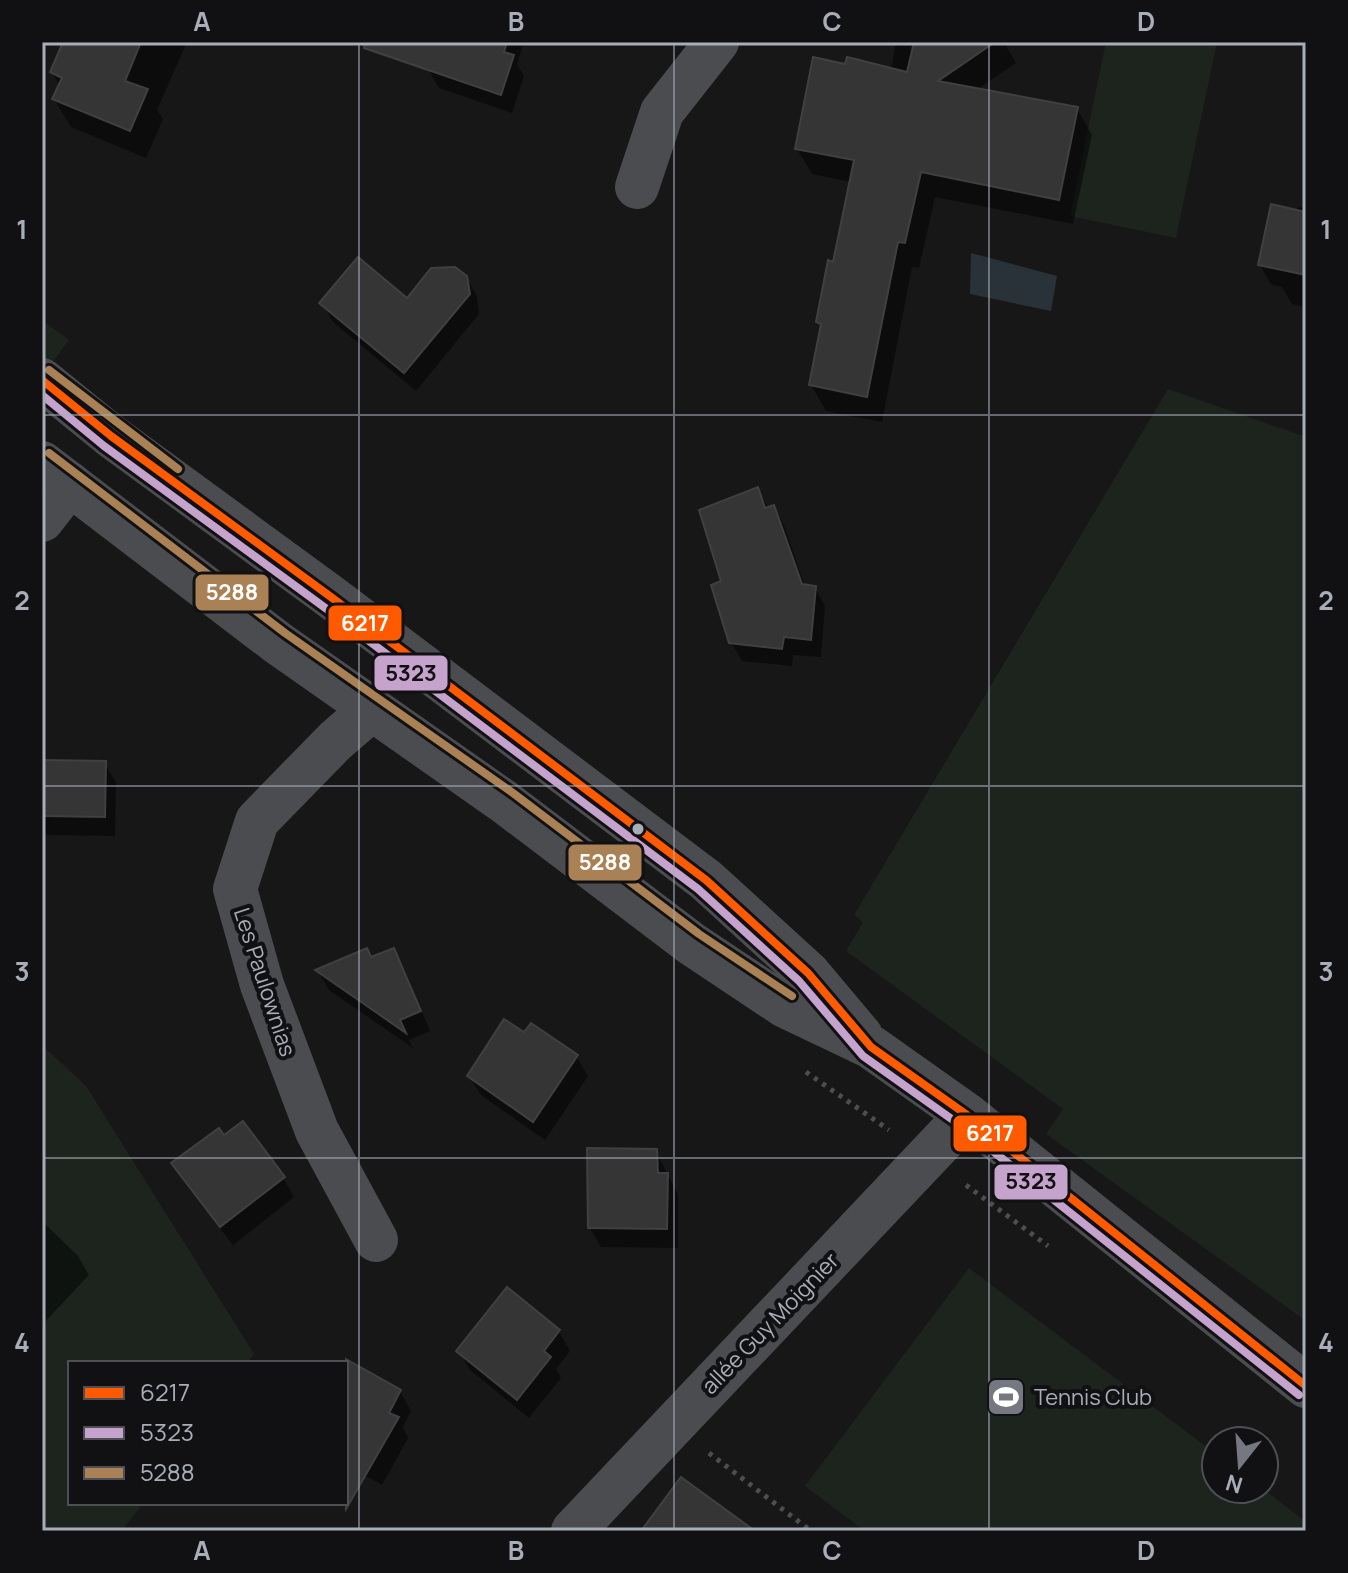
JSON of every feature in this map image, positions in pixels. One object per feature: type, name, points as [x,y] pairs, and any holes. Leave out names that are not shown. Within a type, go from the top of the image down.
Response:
[{"type":"street","points":[[637,187],[662,112],[717,42]]},
{"type":"street","points":[[42,380],[111,436],[706,880],[808,973],[871,1047]]},
{"type":"street","points":[[42,520],[56,474],[111,436]]},
{"type":"street","points":[[56,474],[278,643],[506,803],[692,944],[785,1006],[871,1047],[967,1115],[1306,1386]]},
{"type":"street","name":"Les Paulownias","points":[[376,1240],[317,1131],[262,985],[235,889],[257,821],[335,741],[372,709],[413,660]]},
{"type":"street","name":"allée Guy Moignier","points":[[573,1531],[967,1115]]},
{"type":"path","points":[[673,1426],[811,1531]]},
{"type":"shaded area","points":[[1106,42],[1217,42],[1176,238],[1070,216]]},
{"type":"shaded area","points":[[971,253],[1057,276],[1051,311],[970,294]]},
{"type":"shaded area","points":[[42,320],[69,340],[52,363],[42,356]]},
{"type":"shaded area","points":[[1168,389],[1306,437],[1306,1321],[1046,1134],[1063,1109],[846,951],[863,922],[854,915]]},
{"type":"shaded area","points":[[42,1045],[86,1086],[254,1354],[249,1361],[68,1361],[68,1505],[142,1505],[122,1531],[42,1531]]},
{"type":"shaded area","name":"Tennis Club","points":[[969,1268],[1200,1442],[1200,1505],[1280,1505],[1280,1502],[1306,1522],[1306,1531],[865,1531],[805,1486]]},
{"type":"building","points":[[63,42],[141,42],[125,81],[148,89],[130,131],[52,99],[62,78],[50,72]]},
{"type":"building","points":[[365,42],[507,42],[504,52],[514,55],[501,95],[364,48]]},
{"type":"building","points":[[914,42],[995,42],[938,81],[1078,107],[1059,200],[921,172],[905,243],[898,242],[867,397],[809,385],[821,324],[816,322],[828,260],[833,262],[854,160],[795,149],[813,57],[845,64],[847,57],[907,72]]},
{"type":"building","points":[[1271,204],[1306,212],[1306,275],[1258,265]]},
{"type":"building","points":[[358,257],[407,298],[431,268],[455,267],[467,276],[470,294],[404,373],[319,303]]},
{"type":"building","points":[[758,487],[765,508],[774,505],[802,584],[816,586],[811,640],[784,637],[782,649],[729,643],[711,585],[721,581],[699,510]]},
{"type":"building","points":[[42,760],[106,761],[105,817],[42,816]]},
{"type":"building","points":[[367,948],[371,957],[394,948],[421,1011],[400,1020],[406,1033],[315,970]]},
{"type":"building","points":[[504,1019],[524,1032],[531,1023],[578,1055],[533,1122],[467,1076]]},
{"type":"building","points":[[243,1121],[285,1177],[220,1227],[171,1163],[219,1128],[224,1135]]},
{"type":"building","points":[[587,1148],[657,1149],[658,1173],[668,1173],[667,1229],[588,1228]]},
{"type":"building","points":[[507,1287],[560,1330],[544,1351],[551,1357],[517,1400],[456,1351]]},
{"type":"building","points":[[346,1359],[401,1390],[389,1413],[399,1417],[346,1509],[348,1361]]},
{"type":"building","points":[[681,1477],[755,1531],[641,1531]]},
{"type":"transit line","name":"5288","points":[[49,370],[178,469]]},
{"type":"transit line","name":"6217","points":[[42,380],[111,436],[331,597],[706,880],[808,973],[871,1047],[967,1115],[1306,1386]]},
{"type":"transit line","name":"5323","points":[[42,395],[104,446],[324,607],[698,889],[799,981],[863,1056],[960,1125],[1299,1395]]},
{"type":"transit line","name":"5288","points":[[49,453],[285,633],[513,793],[699,934],[792,996]]},
{"type":"place","name":"Tennis Club","points":[[1006,1397]]}]
